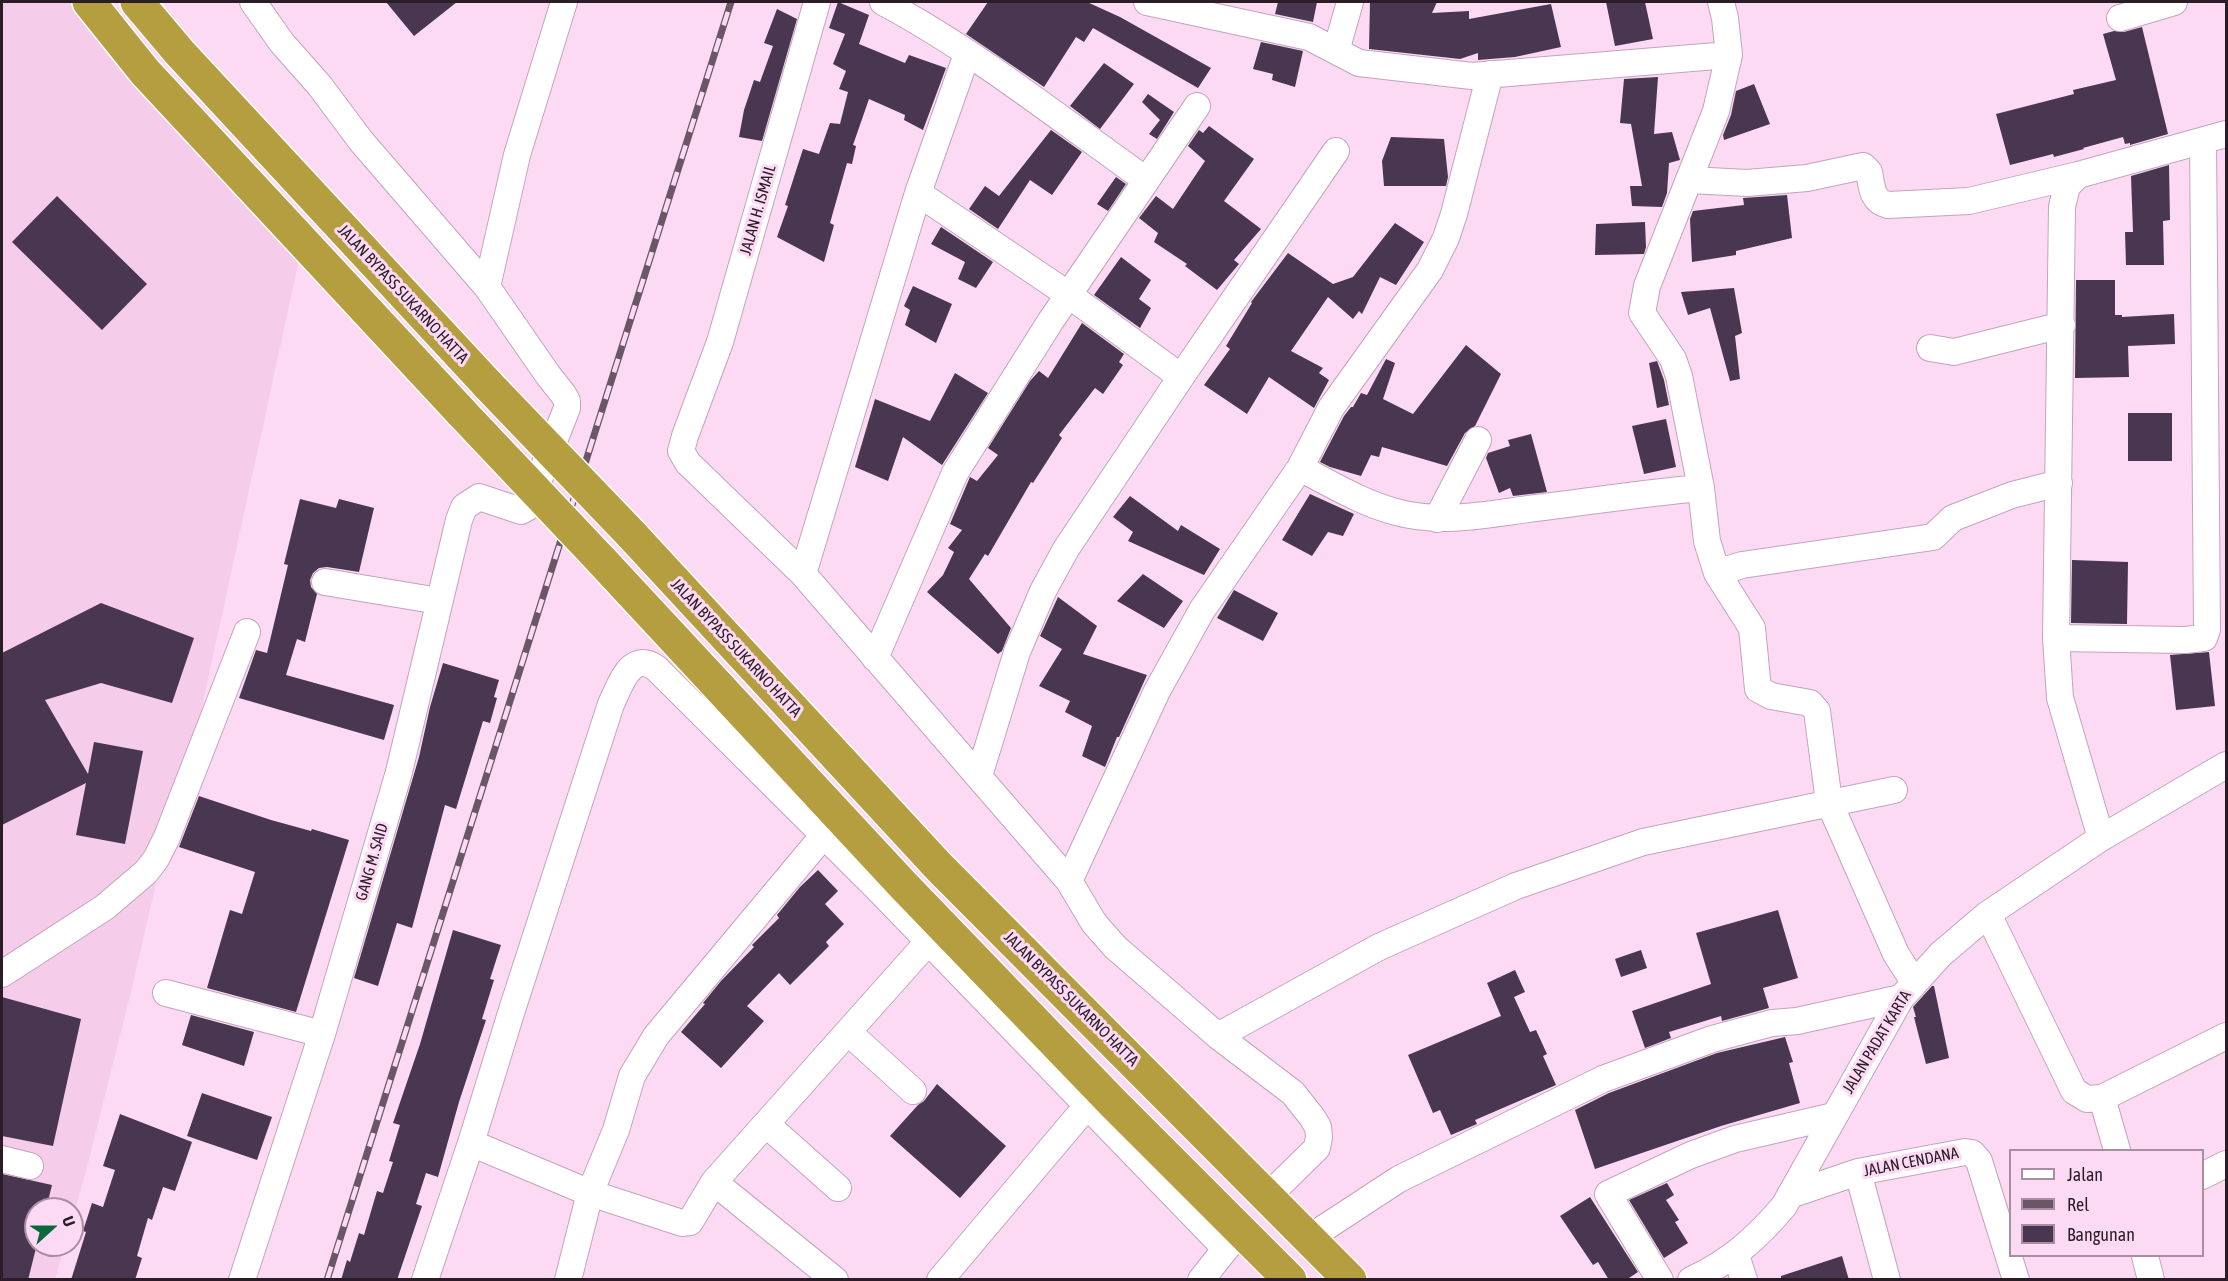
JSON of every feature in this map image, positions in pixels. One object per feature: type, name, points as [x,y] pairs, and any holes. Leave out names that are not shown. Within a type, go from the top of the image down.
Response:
[{"type":"highway","points":[[89,2],[145,72],[903,885],[1115,1105],[1233,1239],[1290,1280]]},
{"type":"highway","name":"JALAN BYPASS SUKARNO HATTA","points":[[137,2],[180,53],[489,386],[631,534],[939,867],[1350,1280]]},
{"type":"street","points":[[253,2],[282,44],[320,86],[361,141],[487,287]]},
{"type":"street","points":[[487,287],[517,155],[564,2]]},
{"type":"street","name":"JALAN H. ISMAIL","points":[[817,2],[720,342],[681,451],[688,463],[803,574],[980,776],[1069,881],[1094,923],[1114,947],[1218,1036],[1293,1093],[1305,1106],[1318,1127],[1318,1143],[1315,1151],[1268,1196]]},
{"type":"street","points":[[883,2],[910,16],[967,54],[1146,180]]},
{"type":"street","points":[[1147,2],[1309,37],[1359,63],[1472,76],[1729,55]]},
{"type":"street","points":[[1336,51],[1350,2]]},
{"type":"street","points":[[1309,1238],[1399,1179],[1603,1079],[1712,1039],[1772,1023],[1797,1021],[1907,990],[1896,954],[1829,802],[1818,711],[1810,703],[1771,696],[1758,689],[1752,628],[1717,573],[1707,541],[1701,488],[1679,376],[1673,359],[1642,313],[1647,286],[1716,111],[1729,55],[1721,2]]},
{"type":"street","points":[[2120,18],[2174,2]]},
{"type":"street","points":[[803,574],[918,193],[967,54]]},
{"type":"street","points":[[1069,881],[1172,662],[1202,610],[1300,468],[1331,408],[1430,270],[1446,238],[1454,214],[1490,74]]},
{"type":"street","points":[[875,658],[955,473],[1069,295],[1197,105]]},
{"type":"street","points":[[1690,180],[1748,183],[1807,178],[1863,166],[1869,172],[1874,196],[1882,204],[1969,201],[2078,175],[2215,138],[2207,630],[2204,638],[2185,640],[2056,638]]},
{"type":"street","points":[[980,776],[1017,652],[1043,591],[1066,549],[1336,151]]},
{"type":"street","points":[[2078,175],[2067,186],[2062,207],[2056,638],[2060,698],[2101,838]]},
{"type":"street","points":[[918,193],[1069,295],[1181,377]]},
{"type":"street","name":"GANG M. SAID","points":[[242,1280],[322,1034],[399,772],[439,601],[464,507],[479,497],[521,511],[528,507],[567,408],[567,401],[487,287]]},
{"type":"street","points":[[1930,348],[1954,351],[2062,325]]},
{"type":"street","points":[[1437,519],[1478,441]]},
{"type":"street","points":[[1300,468],[1367,503],[1397,513],[1437,519],[1649,492],[1701,488]]},
{"type":"street","points":[[1717,573],[1742,566],[1933,537],[1953,518],[2012,495],[2059,483]]},
{"type":"street","points":[[325,582],[439,601]]},
{"type":"street","points":[[2,973],[105,907],[146,872],[156,859],[167,837],[247,632]]},
{"type":"street","points":[[425,1280],[611,704],[625,674],[630,668],[643,662],[656,668],[875,886],[1087,1106],[1233,1239],[1201,1280]]},
{"type":"street","name":"JALAN PADAT KARTA","points":[[1691,1280],[1736,1255],[1761,1233],[1784,1206],[1907,990],[1941,954],[1988,914],[2101,838],[2226,765]]},
{"type":"street","points":[[1218,1036],[1379,947],[1516,886],[1643,842],[1894,790]]},
{"type":"street","points":[[568,1280],[590,1193],[616,1130],[632,1076],[656,1036],[823,836]]},
{"type":"street","points":[[1988,914],[2074,1091],[2088,1099],[2102,1098],[2226,1036]]},
{"type":"street","points":[[471,1143],[590,1193],[682,1223],[690,1222],[714,1182],[928,942]]},
{"type":"street","points":[[166,993],[322,1034]]},
{"type":"street","points":[[848,1032],[913,1091]]},
{"type":"street","points":[[2102,1098],[2117,1149]]},
{"type":"street","points":[[940,1280],[1087,1106]]},
{"type":"street","points":[[1660,1280],[1608,1194],[1691,1155],[1735,1139],[1834,1116]]},
{"type":"street","points":[[766,1124],[838,1188]]},
{"type":"street","name":"JALAN CENDANA","points":[[1790,1195],[1858,1172],[1965,1152],[1972,1153],[1979,1161],[2016,1280]]},
{"type":"street","points":[[2,1159],[30,1166]]},
{"type":"street","points":[[2204,1175],[2226,1164]]},
{"type":"street","points":[[1858,1172],[1887,1280]]},
{"type":"street","points":[[714,1182],[835,1280]]},
{"type":"street","points":[[1736,1255],[1744,1280]]},
{"type":"street","points":[[2145,1257],[2151,1280]]},
{"type":"shaded area","points":[[2,2],[74,2],[299,260],[172,845],[164,848],[133,984],[79,1197],[24,1197],[24,1257],[61,1257],[55,1279],[2,1280]]},
{"type":"building","points":[[386,2],[457,2],[414,36]]},
{"type":"building","points":[[838,2],[869,15],[859,44],[905,63],[909,55],[946,68],[923,130],[904,120],[905,115],[869,99],[853,145],[856,146],[852,164],[847,163],[830,223],[834,225],[824,262],[777,237],[803,149],[819,154],[830,123],[840,124],[848,92],[839,89],[846,71],[833,64],[845,34],[829,28]]},
{"type":"building","points":[[988,2],[1087,2],[1120,17],[1211,68],[1198,88],[1093,28],[1084,42],[1076,37],[1044,87],[966,34]]},
{"type":"building","points":[[1278,2],[1317,2],[1313,22],[1275,14]]},
{"type":"building","points":[[1370,2],[1437,2],[1432,13],[1469,11],[1469,19],[1551,4],[1561,47],[1515,57],[1478,60],[1478,53],[1460,59],[1369,49]]},
{"type":"building","points":[[1606,2],[1645,2],[1653,39],[1615,46]]},
{"type":"building","points":[[777,9],[797,19],[762,141],[739,137],[744,110],[754,80],[760,82],[773,46],[764,43]]},
{"type":"building","points":[[2142,27],[2168,134],[2130,145],[2130,143],[2125,144],[2123,137],[2054,157],[2053,154],[2010,165],[1996,114],[2074,94],[2073,90],[2116,80],[2103,34]]},
{"type":"building","points":[[1261,42],[1303,51],[1295,87],[1272,80],[1273,74],[1253,69]]},
{"type":"building","points":[[1104,63],[1134,84],[1100,129],[1070,106]]},
{"type":"building","points":[[1658,77],[1654,134],[1672,132],[1680,160],[1669,163],[1667,193],[1662,207],[1632,206],[1630,186],[1642,186],[1631,124],[1620,123],[1624,79]]},
{"type":"building","points":[[1754,84],[1770,124],[1724,140],[1723,135],[1731,115],[1736,91]]},
{"type":"building","points":[[1148,94],[1174,112],[1157,139],[1149,134],[1160,120],[1142,102]]},
{"type":"building","points":[[1209,126],[1254,159],[1224,201],[1261,229],[1234,260],[1239,264],[1217,290],[1185,266],[1187,264],[1154,242],[1158,233],[1139,218],[1156,196],[1173,209],[1205,161],[1188,146],[1199,130],[1203,133]]},
{"type":"building","points":[[1051,130],[1082,152],[1052,195],[1030,180],[998,229],[969,209],[985,186],[999,196]]},
{"type":"building","points":[[1391,137],[1444,139],[1448,177],[1446,186],[1384,186],[1382,161]]},
{"type":"building","points":[[2169,165],[2170,220],[2163,221],[2164,265],[2126,265],[2125,232],[2133,232],[2131,176]]},
{"type":"building","points":[[1116,177],[1126,184],[1108,211],[1097,204]]},
{"type":"building","points":[[1787,195],[1792,238],[1736,251],[1736,255],[1692,262],[1690,219],[1693,211],[1744,205],[1743,198]]},
{"type":"building","points":[[57,196],[147,284],[102,330],[12,242]]},
{"type":"building","points":[[1645,222],[1644,254],[1595,255],[1596,224]]},
{"type":"building","points":[[1395,223],[1424,242],[1396,285],[1380,277],[1362,314],[1359,311],[1353,319],[1328,297],[1291,351],[1323,368],[1319,373],[1329,380],[1314,408],[1269,377],[1247,414],[1204,385],[1230,349],[1226,346],[1251,302],[1288,253],[1333,284],[1353,277]]},
{"type":"building","points":[[941,227],[993,262],[976,288],[958,279],[965,262],[931,244]]},
{"type":"building","points":[[1121,257],[1151,280],[1139,299],[1151,308],[1140,328],[1094,295]]},
{"type":"building","points":[[2076,280],[2115,280],[2115,315],[2122,315],[2122,317],[2174,314],[2175,344],[2128,346],[2129,377],[2075,378]]},
{"type":"building","points":[[913,286],[952,304],[936,343],[905,325],[910,310],[904,306]]},
{"type":"building","points":[[1734,288],[1742,333],[1735,336],[1740,379],[1730,381],[1710,308],[1688,315],[1681,292]]},
{"type":"building","points":[[1082,323],[1124,354],[1119,362],[1123,365],[1103,394],[1095,388],[1059,435],[1062,438],[1033,483],[1031,482],[988,556],[985,554],[969,579],[1011,628],[1002,651],[998,654],[927,592],[943,575],[954,552],[948,548],[962,530],[950,524],[970,477],[977,481],[998,455],[988,448],[1030,381],[1039,371],[1048,378]]},
{"type":"building","points":[[1466,345],[1501,374],[1475,426],[1465,433],[1447,466],[1382,447],[1379,457],[1371,455],[1361,476],[1320,462],[1344,416],[1353,407],[1361,393],[1367,395],[1386,359],[1395,363],[1383,399],[1413,414]]},
{"type":"building","points":[[1657,361],[1669,405],[1657,408],[1649,363]]},
{"type":"building","points":[[955,373],[988,393],[942,465],[903,437],[888,481],[855,467],[875,399],[930,421]]},
{"type":"building","points":[[2128,413],[2172,413],[2172,461],[2128,461]]},
{"type":"building","points":[[1666,419],[1676,467],[1644,474],[1632,426]]},
{"type":"building","points":[[1531,434],[1547,492],[1513,496],[1510,488],[1499,493],[1486,458],[1488,453],[1510,446],[1508,440]]},
{"type":"building","points":[[1310,494],[1354,514],[1343,536],[1328,532],[1312,556],[1282,540]]},
{"type":"building","points":[[1130,496],[1178,531],[1181,525],[1220,549],[1204,575],[1128,541],[1133,532],[1113,517]]},
{"type":"building","points":[[300,499],[336,508],[339,499],[374,508],[359,572],[327,567],[319,568],[313,573],[310,580],[311,587],[317,594],[305,642],[297,639],[286,675],[394,705],[384,740],[239,698],[256,650],[267,653],[288,565],[284,564]]},
{"type":"building","points":[[2072,560],[2128,562],[2127,624],[2071,623]]},
{"type":"building","points":[[1143,574],[1183,601],[1164,628],[1117,601]]},
{"type":"building","points":[[1234,590],[1278,613],[1263,641],[1217,618]]},
{"type":"building","points":[[1058,597],[1097,626],[1083,654],[1147,675],[1105,767],[1082,756],[1092,726],[1065,712],[1070,701],[1039,686],[1062,649],[1040,636]]},
{"type":"building","points":[[101,603],[194,638],[172,703],[101,683],[45,700],[88,774],[94,742],[143,751],[125,844],[76,835],[86,783],[2,825],[2,653]]},
{"type":"building","points":[[2209,652],[2215,706],[2176,710],[2170,655]]},
{"type":"building","points":[[443,663],[499,680],[494,697],[497,698],[490,723],[483,721],[456,809],[445,805],[412,928],[397,923],[378,986],[354,978],[419,757]]},
{"type":"building","points":[[199,796],[271,820],[349,840],[296,1012],[207,988],[230,910],[242,914],[255,872],[179,847]]},
{"type":"building","points":[[818,870],[838,891],[825,904],[844,924],[826,942],[829,946],[790,985],[779,973],[747,1006],[764,1021],[721,1068],[681,1032],[721,981],[779,918],[777,915],[800,887]]},
{"type":"building","points":[[1778,910],[1798,978],[1763,988],[1769,1008],[1722,1021],[1721,1016],[1669,1032],[1671,1038],[1645,1048],[1632,1011],[1711,984],[1696,933]]},
{"type":"building","points":[[453,930],[501,945],[490,979],[494,980],[482,1019],[486,1020],[459,1102],[438,1177],[426,1173],[416,1204],[422,1206],[397,1280],[341,1280],[347,1260],[350,1262],[359,1233],[364,1235],[377,1191],[383,1193],[393,1162],[389,1161],[400,1125],[393,1123],[420,1044]]},
{"type":"building","points":[[1641,950],[1647,968],[1621,977],[1615,959]]},
{"type":"building","points":[[1515,970],[1525,992],[1514,997],[1530,1032],[1536,1030],[1547,1054],[1543,1056],[1556,1085],[1475,1120],[1477,1124],[1451,1135],[1440,1110],[1433,1113],[1408,1055],[1501,1016],[1487,983]]},
{"type":"building","points":[[1934,986],[1949,1058],[1926,1064],[1913,1007]]},
{"type":"building","points":[[2,997],[81,1019],[53,1146],[2,1136]]},
{"type":"building","points":[[191,1015],[254,1032],[244,1066],[182,1045]]},
{"type":"building","points":[[1785,1037],[1793,1062],[1789,1063],[1800,1103],[1721,1126],[1595,1169],[1575,1110],[1609,1093],[1717,1053]]},
{"type":"building","points":[[937,1084],[1006,1146],[960,1198],[890,1136]]},
{"type":"building","points":[[202,1093],[272,1117],[257,1160],[187,1136]]},
{"type":"building","points":[[120,1114],[192,1142],[175,1191],[163,1187],[152,1220],[148,1218],[137,1256],[142,1258],[135,1280],[71,1280],[78,1257],[84,1257],[86,1232],[84,1228],[92,1203],[103,1207],[115,1170],[103,1166]]},
{"type":"building","points":[[2,1174],[52,1185],[49,1197],[24,1197],[24,1257],[34,1257],[28,1280],[2,1280]]},
{"type":"building","points":[[1667,1183],[1674,1195],[1666,1200],[1679,1220],[1675,1222],[1688,1243],[1664,1258],[1629,1200]]},
{"type":"building","points":[[1590,1197],[1638,1272],[1626,1280],[1609,1280],[1598,1262],[1593,1265],[1560,1216]]},
{"type":"building","points":[[1842,1256],[1849,1280],[1781,1280],[1781,1276]]},
{"type":"railway","points":[[327,1280],[731,2]]}]
